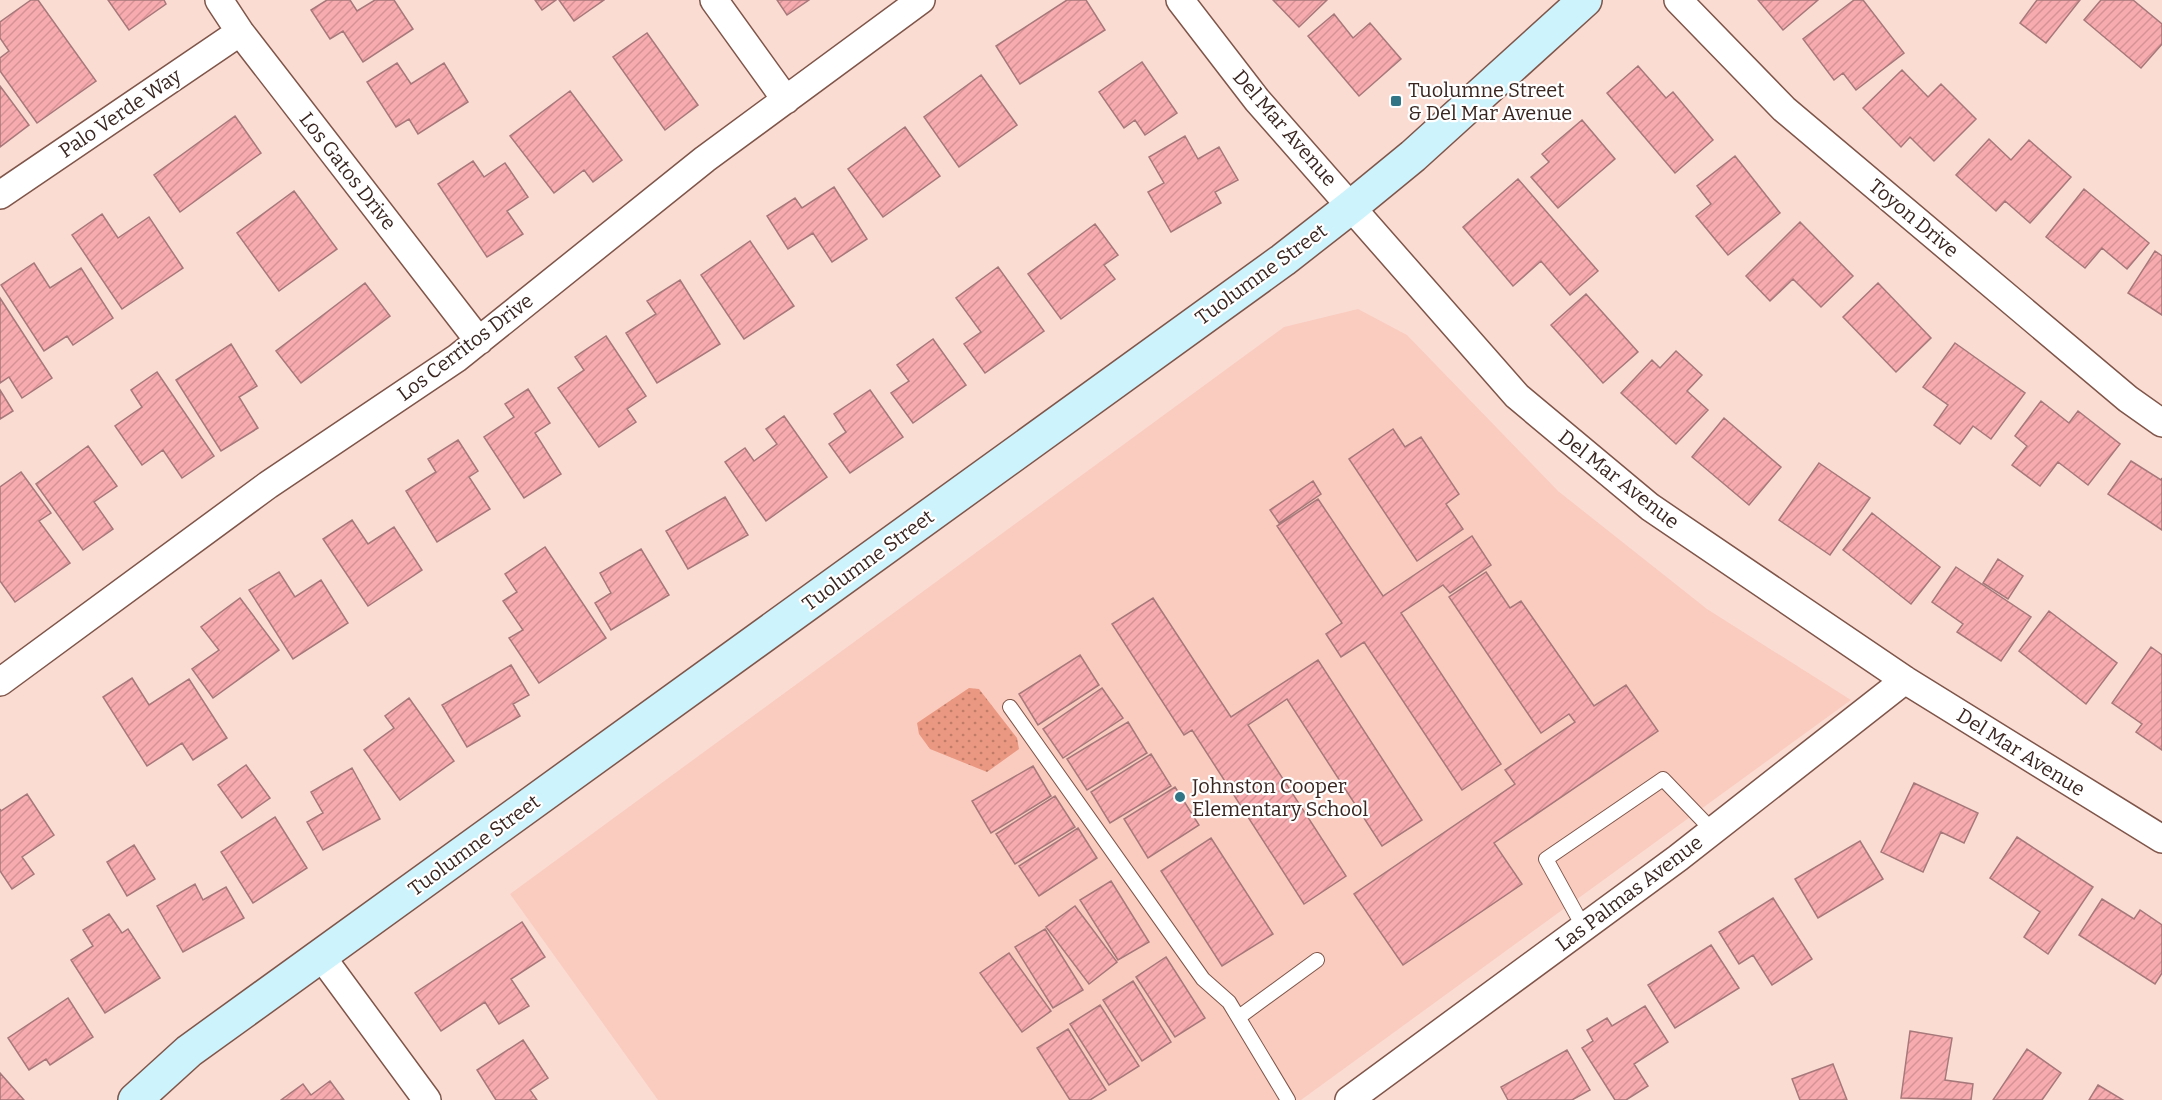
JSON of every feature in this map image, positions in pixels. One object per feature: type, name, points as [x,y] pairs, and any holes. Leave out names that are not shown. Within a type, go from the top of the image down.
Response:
[{"type":"main road","name":"Tuolumne Street","points":[[135,1100],[189,1051],[1273,267],[1413,156],[1585,0]]},
{"type":"street","name":"Los Gatos Drive","points":[[219,0],[240,32],[479,340]]},
{"type":"street","points":[[714,0],[786,100]]},
{"type":"street","name":"Los Cerritos Drive","points":[[0,682],[268,484],[457,358],[705,159],[921,0]]},
{"type":"street","name":"Del Mar Avenue","points":[[1180,0],[1257,100],[1516,396],[1650,507],[1905,680],[2162,839]]},
{"type":"street","name":"Toyon Drive","points":[[1678,0],[1784,109],[2128,399],[2162,423]]},
{"type":"street","name":"Palo Verde Way","points":[[0,195],[240,32]]},
{"type":"street","name":"Las Palmas Avenue","points":[[1349,1100],[1713,831],[1905,680]]},
{"type":"street","points":[[321,956],[427,1100]]},
{"type":"lane","points":[[1010,707],[1203,979],[1229,1002],[1288,1100]]},
{"type":"lane","points":[[1584,928],[1546,859],[1662,779],[1713,831]]},
{"type":"lane","points":[[1239,1017],[1317,960]]},
{"type":"shaded area","name":"Johnston Cooper Elementary School","points":[[1358,309],[1407,335],[1558,491],[1707,609],[1851,700],[1301,1100],[658,1100],[510,894],[1284,327]]},
{"type":"shaded area","points":[[969,688],[979,689],[1017,738],[1019,749],[987,772],[930,749],[919,734],[917,723]]},
{"type":"building","points":[[31,0],[38,0],[96,81],[37,123],[0,71],[0,58],[9,51],[0,38],[0,22]]},
{"type":"building","points":[[108,0],[164,0],[166,4],[129,30]]},
{"type":"building","points":[[327,0],[350,0],[357,11],[375,0],[394,0],[413,29],[363,62],[343,31],[330,39],[311,10]]},
{"type":"building","points":[[535,0],[556,0],[542,10]]},
{"type":"building","points":[[559,0],[604,0],[574,21]]},
{"type":"building","points":[[777,0],[809,0],[787,15]]},
{"type":"building","points":[[1067,0],[1086,0],[1105,30],[1020,84],[996,46]]},
{"type":"building","points":[[1273,0],[1327,0],[1299,27]]},
{"type":"building","points":[[1758,0],[1818,0],[1783,30]]},
{"type":"building","points":[[1854,0],[1863,0],[1904,53],[1856,90],[1843,73],[1834,80],[1803,39]]},
{"type":"building","points":[[2037,0],[2080,0],[2046,43],[2020,23]]},
{"type":"building","points":[[2101,0],[2133,0],[2162,24],[2162,44],[2141,68],[2084,20]]},
{"type":"building","points":[[1334,14],[1353,38],[1370,23],[1401,59],[1359,96],[1308,36]]},
{"type":"building","points":[[647,33],[698,105],[665,130],[613,57]]},
{"type":"building","points":[[1142,62],[1177,113],[1145,135],[1135,120],[1124,128],[1099,92]]},
{"type":"building","points":[[397,63],[411,84],[444,63],[468,102],[418,134],[409,119],[396,127],[367,82]]},
{"type":"building","points":[[1638,66],[1666,98],[1673,92],[1713,140],[1675,173],[1607,93]]},
{"type":"building","points":[[1902,70],[1928,97],[1941,84],[1976,119],[1934,161],[1910,137],[1901,147],[1863,108]]},
{"type":"building","points":[[981,75],[1017,125],[959,167],[924,117]]},
{"type":"building","points":[[0,86],[29,125],[0,147]]},
{"type":"building","points":[[570,91],[622,160],[593,182],[584,170],[554,193],[510,136]]},
{"type":"building","points":[[235,116],[261,153],[180,212],[154,175]]},
{"type":"building","points":[[1582,120],[1615,159],[1558,208],[1531,177],[1549,162],[1542,154]]},
{"type":"building","points":[[905,127],[940,176],[883,217],[848,169]]},
{"type":"building","points":[[1185,136],[1198,159],[1219,147],[1238,180],[1215,192],[1221,203],[1171,232],[1148,192],[1164,183],[1149,157]]},
{"type":"building","points":[[1989,139],[2011,160],[2029,140],[2071,177],[2030,223],[2005,201],[1996,211],[1956,175]]},
{"type":"building","points":[[1735,156],[1780,213],[1728,255],[1696,216],[1711,204],[1697,186]]},
{"type":"building","points":[[473,161],[484,177],[505,163],[528,197],[507,211],[523,234],[487,257],[438,184]]},
{"type":"building","points":[[1518,179],[1598,271],[1570,295],[1541,261],[1513,286],[1463,227]]},
{"type":"building","points":[[834,187],[867,239],[832,262],[813,233],[788,249],[767,216],[795,198],[802,208]]},
{"type":"building","points":[[2084,189],[2149,243],[2127,269],[2102,248],[2085,268],[2046,237]]},
{"type":"building","points":[[294,191],[337,249],[279,291],[237,233]]},
{"type":"building","points":[[102,214],[118,238],[149,217],[183,268],[122,309],[72,235]]},
{"type":"building","points":[[1800,222],[1853,276],[1821,307],[1793,279],[1770,301],[1746,276]]},
{"type":"building","points":[[1095,224],[1118,255],[1104,265],[1115,279],[1061,319],[1028,274]]},
{"type":"building","points":[[750,241],[794,306],[744,339],[701,275]]},
{"type":"building","points":[[2155,251],[2162,256],[2162,315],[2128,293]]},
{"type":"building","points":[[34,263],[50,288],[81,268],[113,318],[73,345],[67,336],[44,351],[1,285]]},
{"type":"building","points":[[998,267],[1044,331],[985,373],[964,344],[981,332],[956,298]]},
{"type":"building","points":[[680,280],[720,344],[657,383],[626,333],[656,314],[647,301]]},
{"type":"building","points":[[365,283],[390,316],[301,383],[276,351]]},
{"type":"building","points":[[1878,283],[1931,338],[1896,372],[1843,317]]},
{"type":"building","points":[[1586,294],[1638,352],[1603,383],[1551,325]]},
{"type":"building","points":[[0,298],[52,378],[22,398],[9,377],[0,383]]},
{"type":"building","points":[[606,336],[646,396],[627,409],[636,422],[599,447],[558,388],[584,370],[575,357]]},
{"type":"building","points":[[933,339],[966,385],[913,423],[891,393],[909,381],[897,365]]},
{"type":"building","points":[[1955,343],[2025,393],[1991,439],[1973,426],[1960,444],[1934,425],[1948,405],[1923,387]]},
{"type":"building","points":[[231,344],[257,386],[239,397],[258,428],[221,451],[176,380]]},
{"type":"building","points":[[1676,351],[1702,375],[1687,391],[1708,410],[1676,444],[1621,393],[1652,360],[1660,368]]},
{"type":"building","points":[[157,372],[214,456],[182,478],[163,450],[142,465],[115,426],[142,407],[131,390]]},
{"type":"building","points":[[528,389],[550,423],[535,433],[561,474],[524,498],[484,437],[514,417],[505,404]]},
{"type":"building","points":[[0,390],[13,411],[0,419]]},
{"type":"building","points":[[870,390],[903,437],[850,473],[829,444],[846,432],[834,414]]},
{"type":"building","points":[[2041,401],[2069,423],[2078,411],[2120,444],[2088,485],[2058,462],[2040,486],[2012,465],[2027,446],[2015,436]]},
{"type":"building","points":[[784,416],[827,477],[766,521],[725,462],[745,448],[754,461],[777,444],[766,429]]},
{"type":"building","points":[[1724,418],[1781,467],[1749,505],[1692,457]]},
{"type":"building","points":[[1393,429],[1405,447],[1421,437],[1459,494],[1446,504],[1463,529],[1417,561],[1349,459]]},
{"type":"building","points":[[458,440],[478,471],[469,477],[490,509],[437,542],[406,491],[436,472],[428,459]]},
{"type":"building","points":[[88,446],[117,486],[94,502],[113,529],[83,550],[36,484]]},
{"type":"building","points":[[2131,461],[2161,480],[2162,478],[2162,530],[2108,494]]},
{"type":"building","points":[[1819,463],[1870,498],[1830,555],[1779,520]]},
{"type":"building","points":[[21,472],[51,513],[39,521],[70,563],[15,602],[0,581],[0,487]]},
{"type":"building","points":[[1313,481],[1321,494],[1279,523],[1270,510]]},
{"type":"building","points":[[725,497],[748,535],[688,569],[666,531]]},
{"type":"building","points":[[1318,499],[1383,596],[1472,536],[1491,565],[1450,593],[1443,585],[1401,613],[1501,764],[1462,790],[1364,642],[1341,657],[1326,634],[1342,623],[1277,526]]},
{"type":"building","points":[[1872,513],[1940,567],[1911,604],[1843,550]]},
{"type":"building","points":[[352,520],[368,544],[394,527],[422,570],[368,606],[323,539]]},
{"type":"building","points":[[545,547],[606,638],[539,683],[509,638],[523,630],[503,601],[517,592],[505,574]]},
{"type":"building","points":[[641,549],[669,595],[611,630],[595,603],[611,593],[600,573]]},
{"type":"building","points":[[1998,559],[2023,576],[2008,599],[1983,583]]},
{"type":"building","points":[[1956,567],[2031,617],[2001,661],[1957,632],[1963,624],[1932,602]]},
{"type":"building","points":[[279,572],[295,597],[321,580],[348,623],[293,659],[249,590]]},
{"type":"building","points":[[1486,572],[1510,608],[1521,601],[1594,706],[1626,685],[1658,731],[1494,843],[1522,884],[1403,965],[1354,894],[1515,784],[1505,770],[1575,722],[1569,714],[1541,733],[1449,597]]},
{"type":"building","points":[[240,598],[279,650],[213,698],[192,669],[219,650],[201,627]]},
{"type":"building","points":[[1153,598],[1231,717],[1318,660],[1422,820],[1382,846],[1287,699],[1248,725],[1346,876],[1304,904],[1192,730],[1184,735],[1112,624]]},
{"type":"building","points":[[2049,611],[2117,663],[2086,704],[2019,651]]},
{"type":"building","points":[[2151,647],[2162,655],[2162,750],[2136,732],[2142,724],[2112,703]]},
{"type":"building","points":[[1080,655],[1099,685],[1038,725],[1019,694]]},
{"type":"building","points":[[511,665],[529,695],[513,704],[520,716],[467,747],[442,705]]},
{"type":"building","points":[[132,678],[149,705],[189,679],[227,738],[193,760],[182,743],[147,766],[103,697]]},
{"type":"building","points":[[1102,688],[1123,718],[1063,758],[1043,729]]},
{"type":"building","points":[[409,698],[454,761],[400,800],[364,750],[394,728],[385,716]]},
{"type":"building","points":[[1128,722],[1147,753],[1087,790],[1067,759]]},
{"type":"building","points":[[1151,754],[1171,786],[1110,823],[1091,792]]},
{"type":"building","points":[[246,765],[270,798],[242,818],[218,785]]},
{"type":"building","points":[[1033,766],[1051,796],[991,833],[972,801]]},
{"type":"building","points":[[352,768],[380,819],[323,850],[307,822],[323,813],[311,792]]},
{"type":"building","points":[[1914,783],[1978,813],[1964,843],[1941,832],[1923,872],[1881,852]]},
{"type":"building","points":[[1175,787],[1199,825],[1148,858],[1124,819]]},
{"type":"building","points":[[27,794],[54,835],[22,857],[34,874],[12,889],[0,871],[0,809],[1,811]]},
{"type":"building","points":[[1055,796],[1075,827],[1015,864],[996,834]]},
{"type":"building","points":[[275,817],[307,868],[253,903],[221,852]]},
{"type":"building","points":[[1078,828],[1097,858],[1039,896],[1019,866]]},
{"type":"building","points":[[2017,837],[2093,887],[2048,954],[2024,937],[2040,912],[1990,878]]},
{"type":"building","points":[[1211,838],[1273,934],[1222,966],[1161,871]]},
{"type":"building","points":[[1860,841],[1883,879],[1818,918],[1795,879]]},
{"type":"building","points":[[134,845],[155,879],[127,896],[107,862]]},
{"type":"building","points":[[1111,881],[1149,942],[1118,960],[1080,900]]},
{"type":"building","points":[[195,884],[203,900],[226,887],[244,918],[183,952],[157,906]]},
{"type":"building","points":[[1773,898],[1812,959],[1772,985],[1753,955],[1739,964],[1719,932]]},
{"type":"building","points":[[2102,899],[2134,919],[2140,910],[2162,925],[2162,973],[2155,984],[2079,935]]},
{"type":"building","points":[[1075,906],[1117,962],[1089,984],[1046,927]]},
{"type":"building","points":[[109,914],[122,933],[128,929],[160,978],[105,1013],[71,960],[93,946],[83,930]]},
{"type":"building","points":[[522,922],[545,957],[511,979],[529,1006],[499,1024],[485,1002],[441,1031],[415,993]]},
{"type":"building","points":[[1045,929],[1083,990],[1053,1008],[1015,947]]},
{"type":"building","points":[[1711,945],[1739,988],[1675,1028],[1648,985]]},
{"type":"building","points":[[1009,953],[1051,1011],[1022,1032],[980,973]]},
{"type":"building","points":[[1166,957],[1205,1018],[1175,1037],[1136,977]]},
{"type":"building","points":[[1133,981],[1171,1042],[1142,1061],[1103,1000]]},
{"type":"building","points":[[68,998],[93,1037],[50,1065],[46,1059],[29,1070],[8,1038]]},
{"type":"building","points":[[1100,1005],[1139,1066],[1109,1085],[1070,1024]]},
{"type":"building","points":[[1645,1006],[1668,1042],[1634,1064],[1648,1086],[1626,1100],[1615,1100],[1582,1048],[1593,1041],[1587,1030],[1607,1018],[1612,1026]]},
{"type":"building","points":[[1068,1029],[1106,1090],[1090,1100],[1070,1100],[1037,1048]]},
{"type":"building","points":[[1910,1031],[1952,1038],[1945,1080],[1973,1084],[1971,1100],[1901,1098]]},
{"type":"building","points":[[523,1040],[548,1078],[530,1090],[537,1100],[496,1100],[477,1070]]},
{"type":"building","points":[[2027,1049],[2061,1073],[2042,1100],[1993,1100]]},
{"type":"building","points":[[1567,1050],[1590,1090],[1572,1100],[1508,1100],[1501,1087]]},
{"type":"building","points":[[1833,1064],[1847,1100],[1800,1100],[1792,1079]]},
{"type":"building","points":[[0,1073],[24,1100],[0,1100]]},
{"type":"building","points":[[330,1081],[344,1100],[281,1100],[303,1084],[311,1095]]},
{"type":"building","points":[[2098,1085],[2123,1100],[2089,1100]]},
{"type":"place","name":"Tuolumne Street & Del Mar Avenue","points":[[1396,101]]},
{"type":"place","name":"Johnston Cooper Elementary School","points":[[1180,797]]}]
